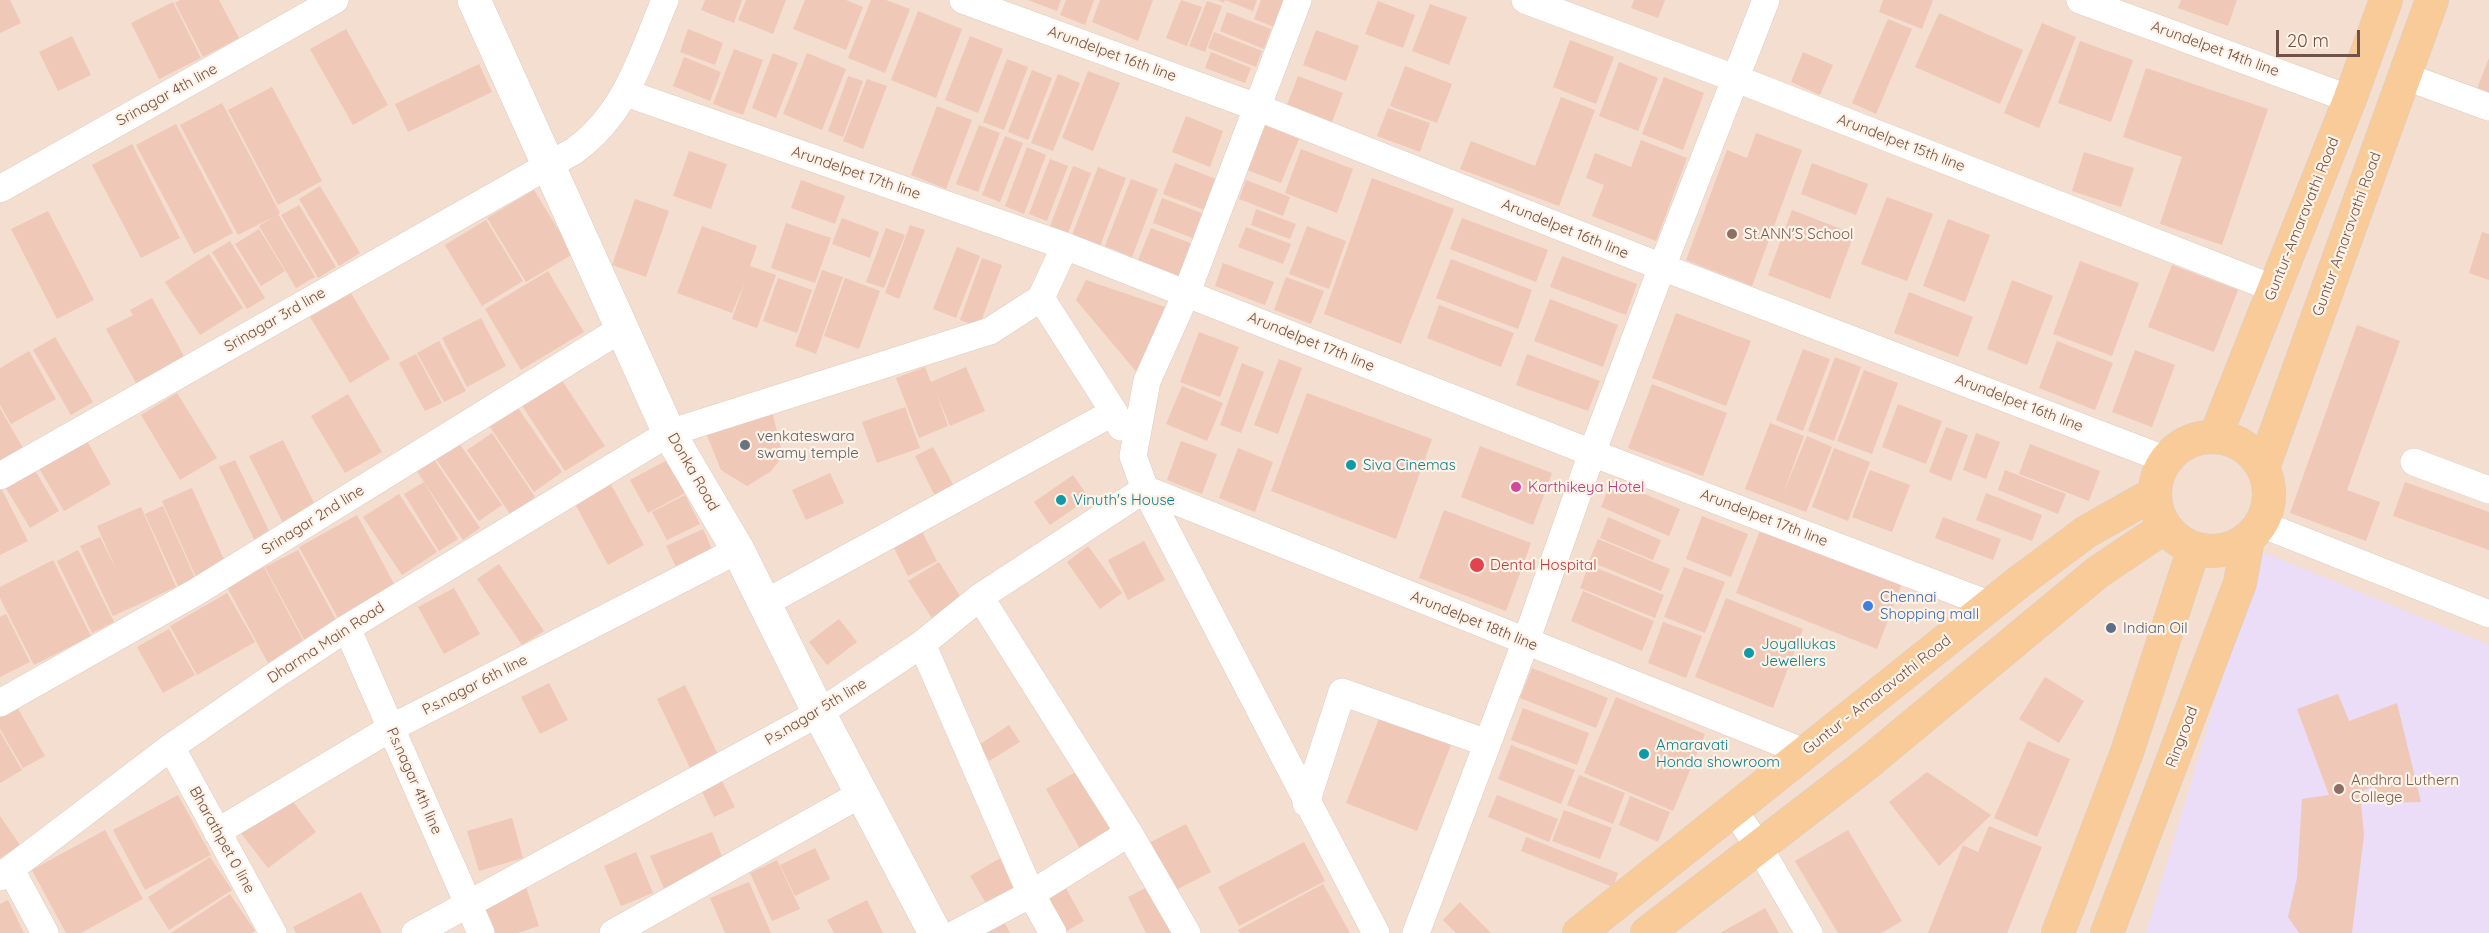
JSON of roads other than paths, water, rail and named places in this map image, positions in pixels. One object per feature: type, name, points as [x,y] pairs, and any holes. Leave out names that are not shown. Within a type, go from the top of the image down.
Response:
[{"type":"main road","name":"Guntur-Amaravathi Road","points":[[2215,437],[2350,99],[2386,0]]},
{"type":"main road","name":"Guntur Amaravathi Road","points":[[2263,468],[2432,0]]},
{"type":"main road","points":[[2215,437],[2234,442],[2251,452],[2263,468],[2269,487],[2268,506],[2254,532],[2231,549],[2211,552],[2194,549],[2178,540],[2165,527],[2157,511],[2155,493],[2158,476],[2167,460],[2179,447],[2195,440],[2215,437]]},
{"type":"main road","name":"Guntur - Amaravathi Road","points":[[1579,933],[1804,752],[2086,532],[2155,493]]},
{"type":"main road","points":[[1647,933],[1864,766],[2098,572],[2165,527]]},
{"type":"main road","name":"Ringroad","points":[[2107,933],[2240,583],[2254,532]]},
{"type":"main road","points":[[2058,933],[2127,752],[2194,549]]},
{"type":"street","name":"Srinagar 4th line","points":[[0,189],[334,0]]},
{"type":"street","name":"Donka Road","points":[[474,0],[669,433],[738,550],[819,714],[935,933]]},
{"type":"street","name":"Srinagar 3rd line","points":[[0,476],[592,139],[607,122],[626,93],[665,0]]},
{"type":"street","name":"Arundelpet 16th line","points":[[963,0],[1259,108],[1662,267],[2167,460]]},
{"type":"street","points":[[1133,456],[1147,381],[1187,292],[1259,108],[1298,0]]},
{"type":"street","name":"Arundelpet 15th line","points":[[1525,0],[1737,79],[2274,289]]},
{"type":"street","points":[[1416,933],[1526,641],[1592,453],[1766,0]]},
{"type":"street","name":"Arundelpet 14th line","points":[[2080,0],[2350,99]]},
{"type":"street","points":[[2404,76],[2489,107]]},
{"type":"street","name":"Arundelpet 17th line","points":[[626,93],[1065,246],[1592,453],[1991,605]]},
{"type":"street","points":[[1065,246],[1041,298],[1114,411],[1145,489],[1376,933]]},
{"type":"street","name":"Dharma Main Road","points":[[5,874],[171,747],[347,628],[669,433],[990,331],[1041,298]]},
{"type":"street","name":"Srinagar 2nd line","points":[[0,703],[196,592],[621,329]]},
{"type":"street","points":[[765,603],[1114,411]]},
{"type":"street","points":[[2414,462],[2489,490]]},
{"type":"street","name":"Arundelpet 18th line","points":[[1145,489],[1804,752]]},
{"type":"street","name":"P.s.nagar 5th line","points":[[415,933],[819,714],[922,644],[981,597],[1145,489]]},
{"type":"street","points":[[2254,532],[2489,614]]},
{"type":"street","name":"P.s.nagar 6th line","points":[[217,832],[391,728],[738,550]]},
{"type":"street","points":[[981,597],[1129,833],[1187,933]]},
{"type":"street","name":"P.s.nagar 4th line","points":[[347,628],[481,933]]},
{"type":"street","points":[[922,644],[1031,894],[1053,933]]},
{"type":"street","points":[[1306,802],[1342,692],[1487,743]]},
{"type":"street","name":"Bharathpet 0 line","points":[[171,747],[273,933]]},
{"type":"street","points":[[613,933],[861,794]]},
{"type":"street","points":[[1733,809],[1760,847],[1809,933]]},
{"type":"street","points":[[957,933],[1031,894],[1129,833]]},
{"type":"street","points":[[5,874],[45,933]]},
{"type":"place","name":"St.ANN'S School","points":[[1732,234]]},
{"type":"place","name":"venkateswara swamy temple","points":[[745,445]]},
{"type":"place","name":"Siva Cinemas","points":[[1351,465]]},
{"type":"place","name":"Karthikeya Hotel","points":[[1516,487]]},
{"type":"place","name":"Vinuth's House","points":[[1061,500]]},
{"type":"place","name":"Dental Hospital","points":[[1477,565]]},
{"type":"place","name":"Chennai Shopping mall","points":[[1868,606]]},
{"type":"place","name":"Indian Oil","points":[[2111,628]]},
{"type":"place","name":"Joyallukas Jewellers","points":[[1749,653]]},
{"type":"place","name":"Amaravati Honda showroom","points":[[1644,754]]},
{"type":"place","name":"Andhra Luthern College","points":[[2339,789]]}]
